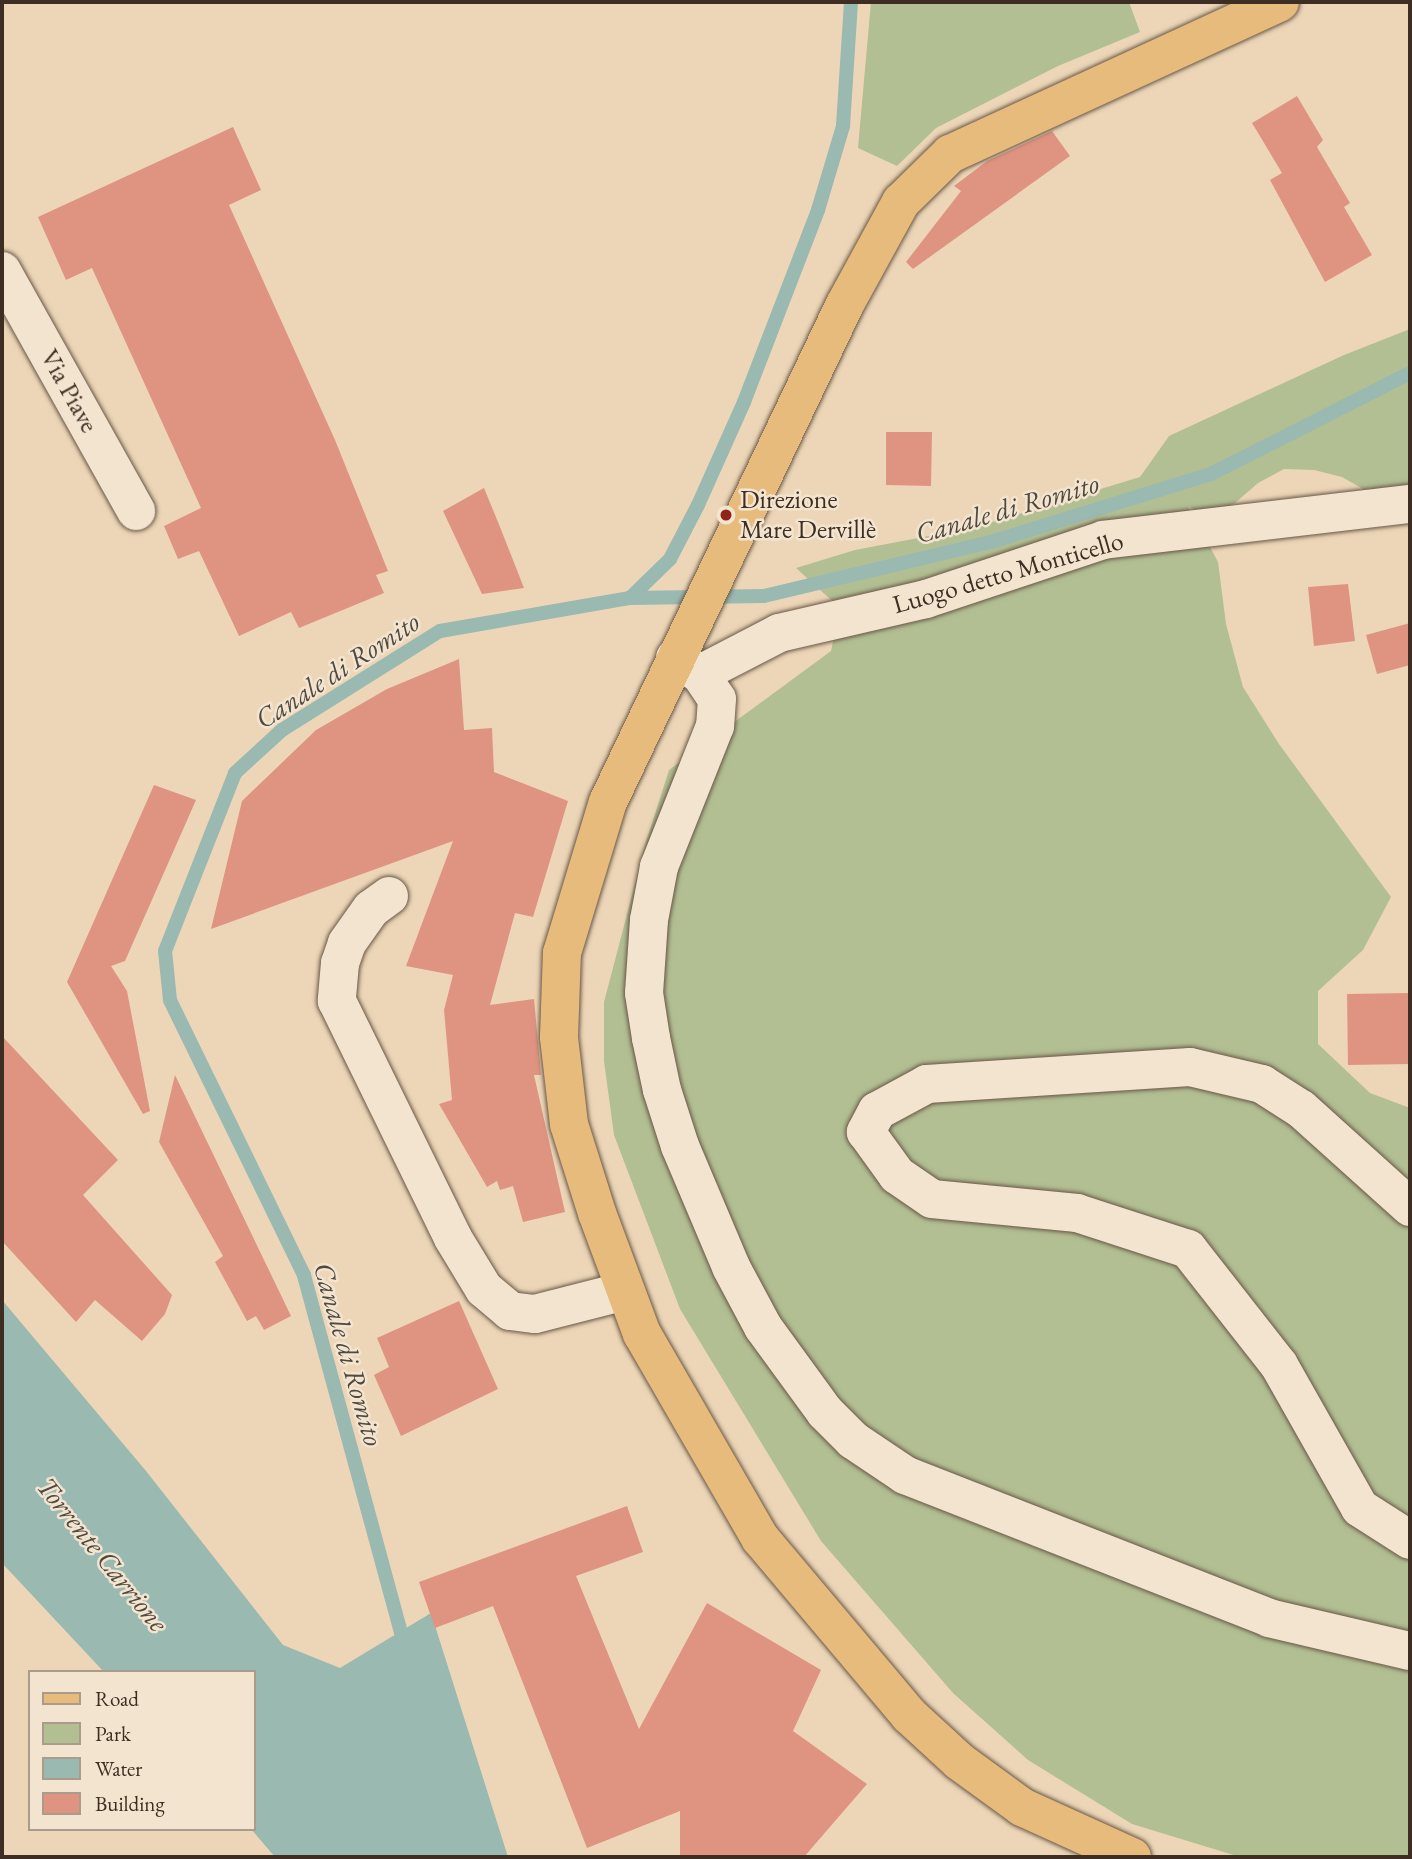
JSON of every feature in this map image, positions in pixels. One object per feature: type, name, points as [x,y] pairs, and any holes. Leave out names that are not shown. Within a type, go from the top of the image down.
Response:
[{"type":"main road","points":[[1132,1857],[1022,1807],[959,1761],[909,1714],[760,1538],[642,1334],[625,1291],[569,1124],[559,1037],[562,953],[608,802],[687,656],[731,545],[844,306],[901,202],[950,154],[1280,2]]},
{"type":"street","name":"Via Piave","points":[[2,271],[136,511]]},
{"type":"street","name":"Luogo detto Monticello","points":[[687,656],[926,598],[1104,540],[1410,503]]},
{"type":"street","points":[[687,656],[717,699],[715,726],[659,867],[649,920],[644,993],[662,1090],[680,1146],[731,1267],[762,1327],[825,1412],[853,1440],[905,1475],[1269,1618],[1410,1651]]},
{"type":"street","points":[[389,895],[371,909],[348,943],[340,962],[337,1001],[453,1238],[484,1289],[510,1311],[535,1314],[625,1291]]},
{"type":"street","points":[[1410,1207],[1301,1109],[1262,1084],[1190,1067],[927,1084],[877,1111],[866,1132],[897,1175],[932,1199],[1077,1213],[1188,1250],[1279,1366],[1360,1508],[1410,1540]]},
{"type":"green space","points":[[871,2],[1129,2],[1140,32],[1058,66],[936,128],[897,166],[858,148]]},
{"type":"green space","points":[[1410,329],[1410,489],[1370,493],[1342,477],[1314,470],[1284,469],[1258,483],[1235,503],[1209,520],[1188,506],[1218,562],[1226,624],[1243,687],[1279,744],[1391,897],[1363,950],[1318,991],[1318,1044],[1370,1093],[1410,1108],[1410,1857],[1240,1857],[1132,1824],[1028,1760],[953,1693],[821,1541],[680,1309],[614,1135],[604,1061],[604,1002],[646,842],[669,770],[831,651],[840,608],[796,568],[855,550],[976,527],[1140,477],[1169,436],[1344,355]]},
{"type":"water","name":"Torrente Carrione","points":[[2,1300],[146,1471],[283,1645],[340,1668],[431,1613],[508,1857],[275,1857],[253,1831],[256,1831],[256,1670],[102,1670],[2,1563]]},
{"type":"building","points":[[1297,96],[1323,140],[1317,147],[1350,203],[1344,207],[1372,255],[1325,282],[1270,180],[1282,173],[1252,123]]},
{"type":"building","points":[[233,127],[261,190],[229,205],[335,440],[388,571],[376,575],[384,593],[299,628],[291,612],[239,636],[199,551],[178,559],[164,526],[201,508],[92,268],[66,280],[38,217]]},
{"type":"building","points":[[1052,131],[1070,156],[913,269],[906,262],[961,191],[954,186],[987,161]]},
{"type":"building","points":[[886,432],[932,432],[931,486],[886,485]]},
{"type":"building","points":[[484,488],[524,588],[482,594],[443,511]]},
{"type":"building","points":[[1348,584],[1355,641],[1314,646],[1308,587]]},
{"type":"building","points":[[1410,623],[1410,665],[1377,674],[1366,635]]},
{"type":"building","points":[[459,659],[464,730],[492,728],[494,772],[568,801],[533,917],[515,913],[490,1005],[534,999],[541,1075],[534,1075],[565,1212],[523,1222],[513,1186],[500,1190],[497,1181],[487,1187],[439,1104],[452,1100],[444,1010],[453,975],[406,966],[453,841],[211,929],[242,801],[316,730],[387,689]]},
{"type":"building","points":[[154,785],[196,800],[125,961],[111,966],[127,991],[150,1111],[143,1114],[67,982]]},
{"type":"building","points":[[1409,993],[1410,1064],[1348,1065],[1347,994]]},
{"type":"building","points":[[2,1036],[118,1160],[83,1195],[172,1295],[165,1314],[142,1341],[95,1300],[76,1322],[2,1241]]},
{"type":"building","points":[[175,1075],[291,1316],[264,1330],[256,1316],[247,1321],[215,1262],[223,1256],[159,1142]]},
{"type":"building","points":[[459,1301],[498,1389],[401,1436],[374,1375],[389,1367],[377,1338]]},
{"type":"building","points":[[627,1506],[643,1552],[576,1576],[639,1729],[707,1603],[821,1670],[793,1731],[867,1784],[804,1857],[680,1857],[680,1811],[587,1848],[493,1606],[435,1628],[419,1582]]},
{"type":"waterway","points":[[630,598],[670,559],[698,505],[744,402],[818,210],[843,126],[851,2]]},
{"type":"waterway","name":"Canale di Romito","points":[[406,1651],[304,1275],[170,1000],[165,951],[235,773],[282,730],[440,631],[630,598],[764,596],[991,542],[1211,474],[1410,373]]},
{"type":"place","name":"Direzione Mare Dervillè","points":[[726,515]]}]
